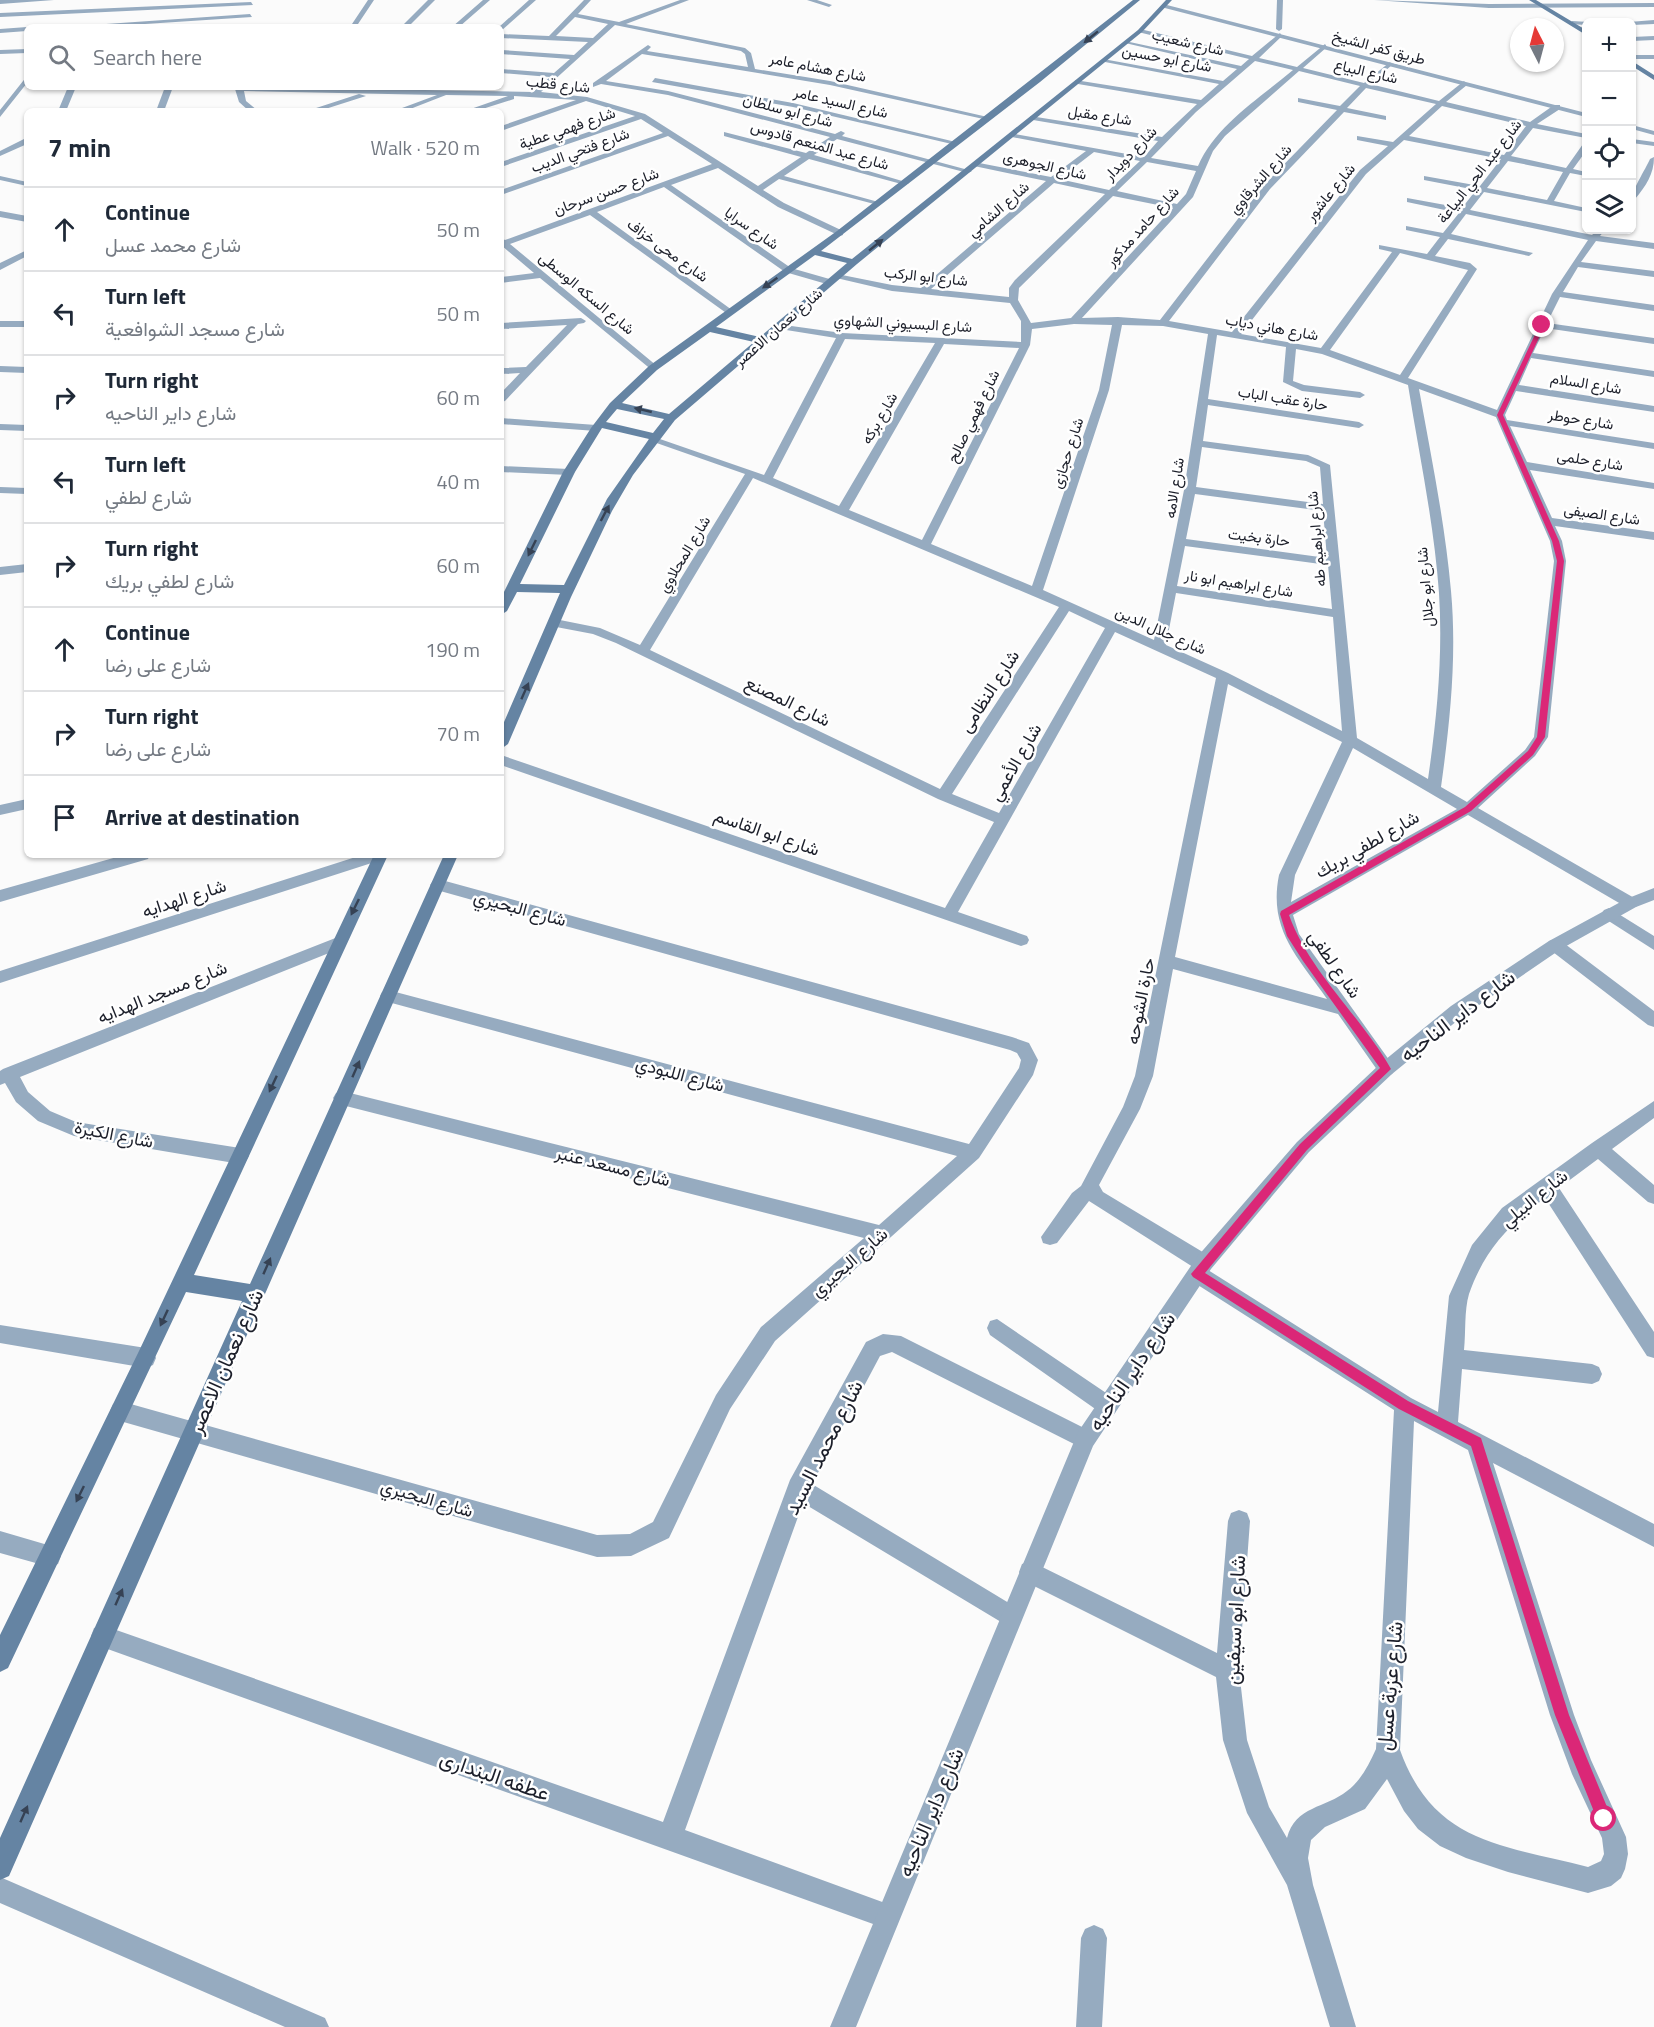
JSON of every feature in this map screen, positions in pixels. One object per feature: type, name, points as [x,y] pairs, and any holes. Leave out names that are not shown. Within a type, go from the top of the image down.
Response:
[{"type":"main road","points":[[1532,0],[1582,30]]},
{"type":"main road","name":"شارع نعمان الاعصر","points":[[507,588],[569,472],[598,426],[614,405],[653,368],[840,233],[988,118],[1041,81],[1130,1]]},
{"type":"main road","name":"شارع نعمان الاعصر","points":[[504,737],[568,590],[607,509],[654,439],[671,418],[833,280],[1127,42],[1167,2]]},
{"type":"main road","points":[[1636,65],[1653,76]]},
{"type":"main road","points":[[813,252],[855,262]]},
{"type":"main road","points":[[706,328],[763,341]]},
{"type":"main road","points":[[614,405],[671,418]]},
{"type":"main road","points":[[598,426],[654,439]]},
{"type":"main road","points":[[507,588],[568,590]]},
{"type":"main road","points":[[0,1660],[146,1358],[379,858]]},
{"type":"main road","name":"شارع نعمان الاعصر","points":[[0,1868],[6,1841],[102,1636],[450,858]]},
{"type":"main road","points":[[181,1282],[255,1294]]},
{"type":"street","points":[[0,2],[51,0]]},
{"type":"street","points":[[355,24],[371,0]]},
{"type":"street","points":[[407,24],[432,0]]},
{"type":"street","points":[[459,24],[487,0]]},
{"type":"street","points":[[504,26],[533,0]]},
{"type":"street","points":[[551,38],[588,0]]},
{"type":"street","points":[[535,94],[594,40],[617,23],[686,0]]},
{"type":"street","points":[[810,0],[830,5]]},
{"type":"street","points":[[1279,32],[1280,0]]},
{"type":"street","points":[[1377,0],[1489,6],[1654,5]]},
{"type":"street","points":[[0,15],[252,2],[250,24]]},
{"type":"street","name":"طريق كفر الشيخ","points":[[1167,2],[1279,32],[1582,106]]},
{"type":"street","points":[[574,15],[743,49],[748,52],[752,69]]},
{"type":"street","points":[[116,24],[250,16]]},
{"type":"street","points":[[1636,23],[1654,22]]},
{"type":"street","points":[[1572,23],[1582,23]]},
{"type":"street","points":[[0,31],[24,29]]},
{"type":"street","name":"شارع البياع","points":[[1140,31],[1531,125],[1582,135]]},
{"type":"street","name":"طريق كفر الشيخ","points":[[1279,32],[1390,64],[1582,114]]},
{"type":"street","name":"شارع دويدار","points":[[1013,300],[1014,288],[1018,282],[1145,160],[1200,102],[1255,59],[1279,32]]},
{"type":"street","points":[[504,128],[583,99],[600,82],[666,33]]},
{"type":"street","points":[[504,36],[594,40]]},
{"type":"street","points":[[504,47],[516,37]]},
{"type":"street","points":[[1636,39],[1654,38]]},
{"type":"street","name":"شارع شعيب","points":[[1127,42],[1243,68]]},
{"type":"street","name":"شارع حامد مدكور","points":[[1074,321],[1194,189],[1209,151],[1222,134],[1324,46]]},
{"type":"street","points":[[504,50],[575,57]]},
{"type":"street","points":[[1,54],[24,51]]},
{"type":"street","name":"شارع هشام عامر","points":[[640,52],[852,87],[988,118]]},
{"type":"street","points":[[1636,57],[1654,57]]},
{"type":"street","name":"شارع ابو حسين","points":[[1105,60],[1224,83]]},
{"type":"street","name":"شارع الشرقاوي","points":[[1163,323],[1267,188],[1365,85],[1390,64]]},
{"type":"street","points":[[504,71],[556,75]]},
{"type":"street","points":[[612,73],[622,75]]},
{"type":"street","name":"شارع السيد عامر","points":[[642,78],[732,93],[956,143]]},
{"type":"street","points":[[0,115],[24,82]]},
{"type":"street","name":"شارع ابو سلطان","points":[[600,82],[668,93],[968,171]]},
{"type":"street","name":"شارع عاشور","points":[[1235,335],[1363,172],[1392,144],[1442,104],[1464,83]]},
{"type":"street","points":[[1072,85],[1200,102]]},
{"type":"street","points":[[63,108],[71,90]]},
{"type":"street","points":[[161,108],[167,90]]},
{"type":"street","points":[[240,90],[243,102],[249,108]]},
{"type":"street","name":"شارع قطب","points":[[351,90],[377,92],[392,90]]},
{"type":"street","points":[[406,108],[450,90]]},
{"type":"street","name":"شارع قطب","points":[[470,90],[583,99],[642,116],[758,190],[799,214],[840,233]]},
{"type":"street","points":[[321,108],[377,92]]},
{"type":"street","points":[[478,108],[520,93]]},
{"type":"street","points":[[1301,100],[1383,118]]},
{"type":"street","name":"شارع عبد الحي البياعة","points":[[1429,257],[1531,125],[1557,107]]},
{"type":"street","name":"شارع فهمي عطية","points":[[504,164],[642,116]]},
{"type":"street","name":"شارع مقبل","points":[[1033,118],[1163,139]]},
{"type":"street","points":[[1636,119],[1654,124]]},
{"type":"street","points":[[758,190],[859,121]]},
{"type":"street","points":[[1636,128],[1654,133]]},
{"type":"street","name":"شارع فتحي الديب","points":[[504,192],[669,133]]},
{"type":"street","name":"شارع عبد المنعم قادوس","points":[[727,134],[905,183]]},
{"type":"street","points":[[1012,135],[1200,169]]},
{"type":"street","points":[[1402,137],[1582,173]]},
{"type":"street","points":[[1360,138],[1392,144]]},
{"type":"street","points":[[9,139],[24,142]]},
{"type":"street","points":[[0,154],[24,142]]},
{"type":"street","points":[[1636,142],[1654,144]]},
{"type":"street","name":"شارع الشامي","points":[[922,291],[1051,181],[1092,150]]},
{"type":"street","points":[[1549,203],[1568,170],[1582,152]]},
{"type":"street","points":[[1636,192],[1642,185],[1654,159]]},
{"type":"street","name":"شارع الجوهرى","points":[[977,164],[1178,207]]},
{"type":"street","name":"شارع حسن سرحان","points":[[504,241],[718,165]]},
{"type":"street","points":[[777,176],[878,204]]},
{"type":"street","points":[[0,178],[24,183]]},
{"type":"street","points":[[1428,178],[1582,209]]},
{"type":"street","name":"شارع سرايا","points":[[665,184],[788,270],[833,280]]},
{"type":"street","points":[[1636,184],[1642,185]]},
{"type":"street","points":[[1410,200],[1464,212],[1582,232]]},
{"type":"street","name":"شارع محى خزاف","points":[[590,211],[729,312]]},
{"type":"street","points":[[0,214],[24,218]]},
{"type":"street","points":[[1409,228],[1529,253]]},
{"type":"street","points":[[1502,418],[1513,387],[1557,294],[1597,234],[1654,246]]},
{"type":"street","name":"شارع السكه الوسطى","points":[[504,244],[653,368]]},
{"type":"street","points":[[1382,247],[1467,265],[1473,269],[1408,381]]},
{"type":"street","points":[[1324,351],[1398,250]]},
{"type":"street","points":[[0,267],[24,255]]},
{"type":"street","points":[[0,256],[15,260]]},
{"type":"street","points":[[1577,264],[1654,274]]},
{"type":"street","points":[[504,280],[543,275]]},
{"type":"street","name":"شارع ابو الركب","points":[[833,280],[1013,300]]},
{"type":"street","points":[[1557,294],[1654,308]]},
{"type":"street","points":[[1013,300],[1024,314],[1029,326]]},
{"type":"street","points":[[504,326],[596,320]]},
{"type":"street","name":"شارع هاني دياب","points":[[1029,326],[1074,321],[1118,320],[1163,323],[1324,351],[1502,418]]},
{"type":"street","name":"شارع حجازى","points":[[1036,592],[1104,390],[1118,320]]},
{"type":"street","points":[[504,396],[575,322]]},
{"type":"street","points":[[0,324],[24,324]]},
{"type":"street","points":[[1542,325],[1654,341]]},
{"type":"street","name":"شارع البسيوني الشهاوي","points":[[780,326],[842,336],[1025,345]]},
{"type":"street","name":"شارع فهمي صالح","points":[[925,545],[1025,345],[1029,326]]},
{"type":"street","name":"شارع الامه","points":[[1159,648],[1190,490],[1213,332]]},
{"type":"street","points":[[767,480],[842,336]]},
{"type":"street","name":"شارع بركه","points":[[842,511],[941,341]]},
{"type":"street","points":[[1291,345],[1288,382],[1302,388],[1360,395]]},
{"type":"street","points":[[1528,355],[1654,374]]},
{"type":"street","points":[[0,369],[24,370]]},
{"type":"street","points":[[504,371],[529,370]]},
{"type":"street","name":"شارع ابو جلال","points":[[1408,381],[1445,592],[1447,654],[1444,721],[1434,789]]},
{"type":"street","name":"شارع السلام","points":[[1513,387],[1654,410]]},
{"type":"street","name":"حارة عقب الباب","points":[[1203,401],[1359,425]]},
{"type":"street","name":"شارع حوطر","points":[[1502,418],[1654,446]]},
{"type":"street","name":"شارع لطفي بريك","points":[[1284,914],[1468,809],[1530,753],[1541,737],[1560,561],[1556,541],[1502,418]]},
{"type":"street","points":[[504,421],[598,426]]},
{"type":"street","points":[[0,427],[24,428]]},
{"type":"street","name":"شارع جلال الدين","points":[[654,439],[750,473],[925,545],[1223,676],[1350,740],[1631,903]]},
{"type":"street","name":"شارع ابراهيم طه","points":[[1197,443],[1318,460],[1325,465],[1350,740]]},
{"type":"street","name":"شارع حلمى","points":[[1522,465],[1654,486]]},
{"type":"street","points":[[504,469],[569,472]]},
{"type":"street","name":"شارع المحلاوي","points":[[643,651],[750,473]]},
{"type":"street","points":[[0,490],[24,491]]},
{"type":"street","points":[[1190,490],[1329,508]]},
{"type":"street","name":"شارع الصيفى","points":[[1546,521],[1654,536]]},
{"type":"street","name":"حارة بخيت","points":[[1180,542],[1334,562]]},
{"type":"street","points":[[0,571],[24,568]]},
{"type":"street","name":"شارع ابراهيم ابو نار","points":[[1170,589],[1338,614]]},
{"type":"street","name":"شارع النظامى","points":[[943,796],[1066,606]]},
{"type":"street","name":"شارع المصنع","points":[[555,623],[596,631],[643,651],[943,796],[1002,820]]},
{"type":"street","name":"شارع الأعمي","points":[[949,915],[1112,626]]},
{"type":"street","name":"حارة الشوحه","points":[[1090,1189],[1091,1179],[1131,1109],[1144,1076],[1223,676]]},
{"type":"street","name":"شارع لطفي","points":[[1350,740],[1287,875],[1282,894],[1284,914],[1292,936],[1386,1069]]},
{"type":"street","name":"شارع ابو القاسم","points":[[504,761],[1021,940]]},
{"type":"street","points":[[0,810],[24,805]]},
{"type":"street","points":[[0,896],[133,858]]},
{"type":"street","name":"شارع الهدايه","points":[[0,977],[371,858]]},
{"type":"street","name":"شارع البحيري","points":[[120,1411],[597,1546],[631,1545],[661,1530],[723,1402],[768,1334],[973,1153],[1027,1070],[1030,1060],[1023,1048],[438,885]]},
{"type":"street","name":"شارع داير الناحيه","points":[[843,2027],[1085,1439],[1201,1268],[1304,1147],[1386,1069],[1457,1011],[1555,945],[1609,914],[1654,894]]},
{"type":"street","points":[[1609,914],[1654,944]]},
{"type":"street","name":"شارع مسجد الهدايه","points":[[5,1076],[338,943]]},
{"type":"street","points":[[1555,945],[1654,1020]]},
{"type":"street","points":[[1167,961],[1342,1009]]},
{"type":"street","name":"شارع اللبودي","points":[[388,996],[973,1153]]},
{"type":"street","name":"شارع الكيرة","points":[[5,1076],[22,1097],[44,1116],[74,1129],[240,1156]]},
{"type":"street","name":"شارع مسعد عنبر","points":[[342,1098],[883,1234]]},
{"type":"street","name":"شارع البيلي","points":[[1447,1427],[1459,1296],[1479,1251],[1509,1214],[1654,1108]]},
{"type":"street","points":[[1598,1148],[1654,1196]]},
{"type":"street","points":[[1547,1185],[1654,1349]]},
{"type":"street","points":[[1050,1237],[1078,1199],[1090,1189],[1097,1198],[1404,1405],[1654,1536]]},
{"type":"street","points":[[997,1328],[1108,1406]]},
{"type":"street","points":[[0,1334],[146,1358]]},
{"type":"street","name":"شارع محمد السيد","points":[[670,1837],[798,1488],[873,1349],[883,1343],[894,1343],[904,1347],[1085,1439]]},
{"type":"street","points":[[1453,1358],[1592,1374]]},
{"type":"street","name":"شارع عزبة عسل","points":[[1343,2027],[1300,1885],[1295,1858],[1300,1834],[1316,1818],[1356,1800],[1375,1778],[1388,1750],[1404,1405]]},
{"type":"street","points":[[1388,1750],[1398,1779],[1414,1806],[1437,1829],[1464,1845],[1588,1880],[1602,1877],[1612,1869],[1616,1854],[1614,1837],[1581,1765],[1562,1715],[1476,1442]]},
{"type":"street","points":[[798,1488],[1011,1617]]},
{"type":"street","name":"شارع ابو سيفين","points":[[1239,1521],[1227,1670],[1235,1740],[1258,1813],[1300,1885]]},
{"type":"street","points":[[0,1542],[50,1556]]},
{"type":"street","points":[[1030,1572],[1227,1670]]},
{"type":"street","name":"عطفه البندارى","points":[[102,1636],[887,1916]]},
{"type":"street","points":[[0,1890],[316,2027]]},
{"type":"street","points":[[1089,2027],[1094,1938]]},
{"type":"route","points":[[1542,325],[1500,415],[1556,541],[1560,561],[1541,737],[1530,753],[1468,809],[1284,914],[1292,936],[1306,958],[1386,1069],[1304,1147],[1197,1274],[1404,1405],[1476,1442],[1562,1715],[1604,1819]]}]
